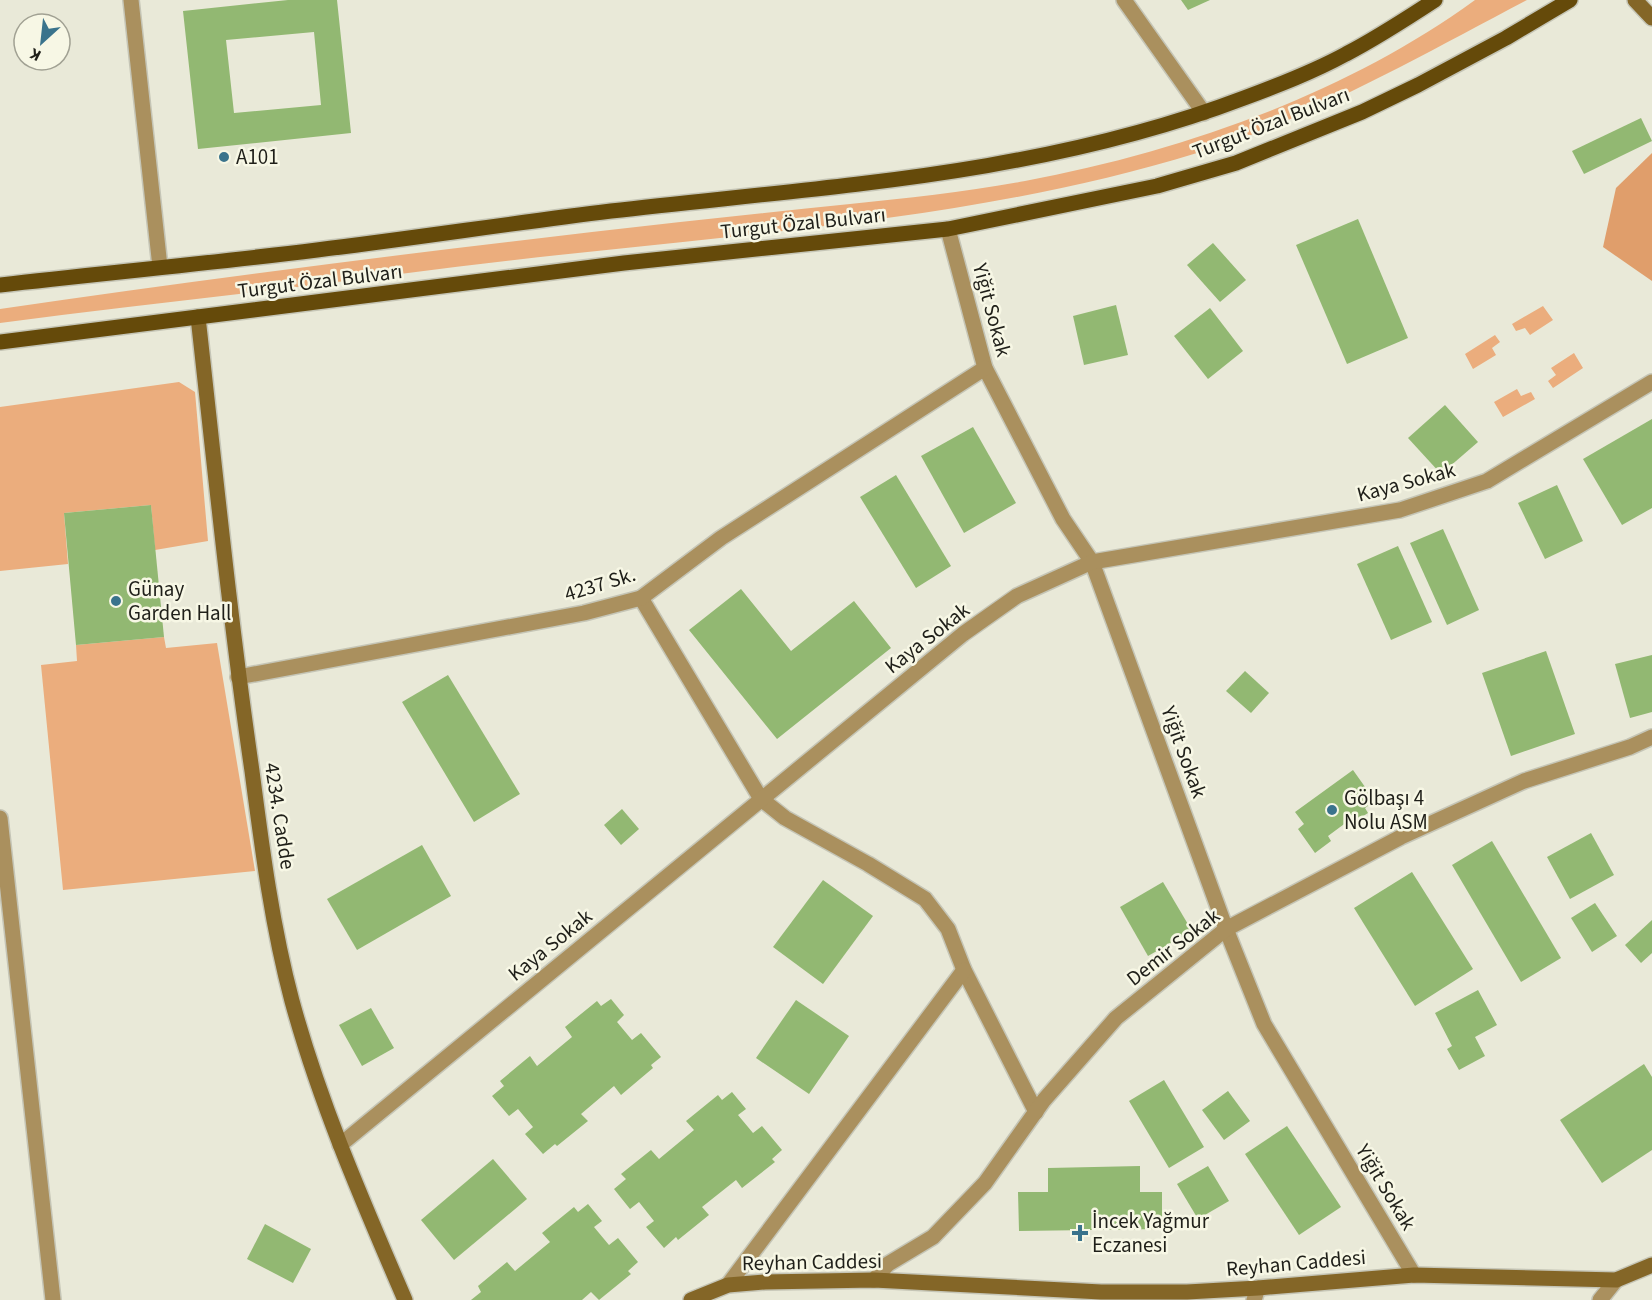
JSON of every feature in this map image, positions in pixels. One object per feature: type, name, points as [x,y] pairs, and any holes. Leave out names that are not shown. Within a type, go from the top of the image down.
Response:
[{"type":"main road","name":"Turgut Özal Bulvarı","points":[[0,285],[314,250],[982,168],[1081,148],[1204,113],[1297,78],[1336,59],[1396,26],[1435,0]]},
{"type":"main road","name":"Turgut Özal Bulvarı","points":[[0,342],[624,263],[948,229],[1157,186],[1236,163],[1350,116],[1418,85],[1506,38],[1570,0]]},
{"type":"street","points":[[131,0],[160,267]]},
{"type":"street","points":[[1124,0],[1204,113]]},
{"type":"street","points":[[1635,0],[1652,18]]},
{"type":"street","name":"Yiğit Sokak","points":[[948,229],[985,368],[1063,519],[1092,562],[1226,929],[1264,1024],[1414,1275]]},
{"type":"street","name":"4234. Cadde","points":[[198,317],[238,677],[262,848],[291,999],[315,1077],[340,1145],[405,1300]]},
{"type":"street","name":"4237 Sk.","points":[[238,677],[585,613],[641,598],[721,538],[985,368]]},
{"type":"street","name":"Kaya Sokak","points":[[340,1145],[963,634],[1017,596],[1092,562],[1400,510],[1487,481],[1652,382]]},
{"type":"street","points":[[641,598],[761,799],[785,818],[925,899],[948,929],[964,970],[1036,1112]]},
{"type":"street","name":"Demir Sokak","points":[[874,1280],[888,1264],[933,1237],[985,1183],[1036,1112],[1116,1018],[1226,929],[1401,837],[1514,786],[1630,747],[1652,737]]},
{"type":"street","points":[[0,818],[53,1300]]},
{"type":"street","points":[[728,1293],[964,970]]},
{"type":"street","name":"Reyhan Caddesi","points":[[691,1300],[728,1293],[765,1282],[874,1280],[1101,1292],[1256,1294],[1414,1275],[1616,1280],[1652,1266]]},
{"type":"street","points":[[1600,1300],[1616,1280]]},
{"type":"shaded area","points":[[1475,0],[1527,0],[1366,84],[1283,122],[1197,153],[1124,174],[1049,191],[975,205],[824,226],[485,263],[0,323],[0,309],[74,298],[518,241],[938,194],[1003,185],[1084,169],[1202,136],[1317,91],[1425,34]]},
{"type":"shaded area","points":[[1652,153],[1652,281],[1603,247],[1616,188]]},
{"type":"shaded area","points":[[1543,306],[1553,320],[1530,335],[1525,328],[1516,331],[1512,324]]},
{"type":"shaded area","points":[[1495,335],[1500,342],[1492,348],[1496,355],[1473,369],[1465,354]]},
{"type":"shaded area","points":[[1574,353],[1583,368],[1553,388],[1548,381],[1556,375],[1551,368]]},
{"type":"shaded area","points":[[179,382],[195,392],[208,541],[155,550],[151,505],[64,513],[68,564],[0,571],[0,407]]},
{"type":"shaded area","points":[[1517,389],[1521,396],[1531,392],[1535,399],[1503,417],[1494,402]]},
{"type":"shaded area","points":[[164,637],[166,648],[217,643],[255,871],[63,890],[41,665],[77,661],[76,645]]},
{"type":"building","points":[[288,0],[337,0],[351,133],[198,149],[183,11]],"holes":[[[314,32],[321,105],[234,113],[226,40]]]},
{"type":"building","points":[[1181,0],[1210,0],[1188,10]]},
{"type":"building","points":[[1641,118],[1652,141],[1584,174],[1572,151]]},
{"type":"building","points":[[1358,219],[1408,338],[1347,364],[1296,245]]},
{"type":"building","points":[[1213,243],[1246,280],[1220,302],[1187,265]]},
{"type":"building","points":[[1116,305],[1128,355],[1084,365],[1073,316]]},
{"type":"building","points":[[1210,308],[1243,351],[1208,379],[1174,336]]},
{"type":"building","points":[[1445,405],[1478,442],[1441,474],[1408,438]]},
{"type":"building","points":[[1652,419],[1652,508],[1622,525],[1583,459]]},
{"type":"building","points":[[973,427],[1016,503],[964,533],[921,456]]},
{"type":"building","points":[[896,475],[951,566],[916,588],[860,497]]},
{"type":"building","points":[[1557,485],[1583,541],[1545,559],[1518,503]]},
{"type":"building","name":"Günay Garden Hall","points":[[151,505],[164,637],[76,645],[64,513]]},
{"type":"building","points":[[1443,529],[1479,610],[1447,625],[1410,543]]},
{"type":"building","points":[[1398,546],[1432,622],[1391,640],[1357,564]]},
{"type":"building","points":[[741,589],[791,651],[854,601],[891,648],[777,739],[689,630]]},
{"type":"building","points":[[1546,651],[1575,734],[1511,756],[1482,673]]},
{"type":"building","points":[[1652,655],[1652,712],[1630,718],[1615,664]]},
{"type":"building","points":[[1245,671],[1269,693],[1251,713],[1226,691]]},
{"type":"building","points":[[448,675],[520,794],[474,822],[402,702]]},
{"type":"building","name":"Gölbaşı 4 Nolu ASM","points":[[1353,770],[1375,801],[1365,808],[1368,813],[1357,820],[1355,816],[1328,836],[1331,841],[1315,853],[1298,829],[1304,824],[1295,812]]},
{"type":"building","points":[[622,809],[639,829],[621,845],[604,825]]},
{"type":"building","points":[[1591,833],[1614,875],[1570,899],[1547,857]]},
{"type":"building","points":[[1492,841],[1561,958],[1521,982],[1452,865]]},
{"type":"building","points":[[422,845],[451,896],[357,950],[327,899]]},
{"type":"building","points":[[1412,872],[1473,969],[1415,1006],[1354,908]]},
{"type":"building","points":[[823,880],[873,916],[823,984],[773,947]]},
{"type":"building","points":[[1163,882],[1192,931],[1148,956],[1120,907]]},
{"type":"building","points":[[1595,903],[1617,936],[1592,952],[1571,918]]},
{"type":"building","points":[[1652,920],[1652,953],[1641,963],[1625,945]]},
{"type":"building","points":[[1478,990],[1497,1025],[1475,1037],[1485,1056],[1459,1070],[1447,1049],[1452,1046],[1435,1013]]},
{"type":"building","points":[[611,999],[624,1015],[617,1022],[632,1040],[641,1033],[661,1057],[651,1065],[653,1068],[621,1095],[614,1086],[581,1114],[588,1121],[557,1146],[555,1144],[543,1154],[525,1134],[533,1127],[518,1109],[509,1116],[492,1096],[504,1086],[500,1081],[530,1056],[537,1066],[572,1037],[565,1027],[597,1001],[601,1006]]},
{"type":"building","points":[[796,1000],[849,1036],[809,1094],[756,1058]]},
{"type":"building","points":[[371,1008],[394,1048],[362,1066],[339,1025]]},
{"type":"building","points":[[1644,1064],[1652,1077],[1652,1150],[1602,1183],[1560,1120]]},
{"type":"building","points":[[1164,1080],[1204,1147],[1169,1168],[1129,1101]]},
{"type":"building","points":[[1228,1091],[1250,1121],[1224,1140],[1202,1110]]},
{"type":"building","points":[[732,1092],[746,1109],[738,1115],[753,1133],[762,1126],[782,1150],[772,1159],[775,1162],[742,1188],[736,1180],[702,1207],[709,1215],[678,1240],[676,1237],[664,1248],[646,1227],[654,1221],[639,1202],[630,1209],[614,1189],[626,1179],[621,1174],[651,1150],[659,1159],[694,1130],[686,1121],[718,1095],[722,1100]]},
{"type":"building","points":[[1287,1126],[1341,1207],[1299,1235],[1245,1154]]},
{"type":"building","points":[[493,1159],[527,1199],[454,1260],[421,1220]]},
{"type":"building","points":[[1140,1166],[1140,1192],[1162,1192],[1162,1229],[1019,1231],[1018,1192],[1048,1192],[1048,1168]]},
{"type":"building","points":[[1208,1166],[1229,1201],[1198,1219],[1177,1184]]},
{"type":"building","points":[[588,1204],[602,1221],[594,1227],[609,1245],[618,1238],[638,1262],[628,1271],[631,1274],[599,1300],[591,1292],[582,1300],[471,1300],[481,1292],[478,1286],[507,1262],[515,1271],[550,1242],[542,1233],[574,1207],[578,1212]]},
{"type":"building","points":[[265,1224],[311,1249],[293,1283],[247,1259]]},
{"type":"place","name":"A101","points":[[224,157]]},
{"type":"place","name":"Günay Garden Hall","points":[[116,601]]},
{"type":"place","name":"Gölbaşı 4 Nolu ASM","points":[[1332,810]]},
{"type":"place","name":"İncek Yağmur Eczanesi","points":[[1080,1233]]}]
